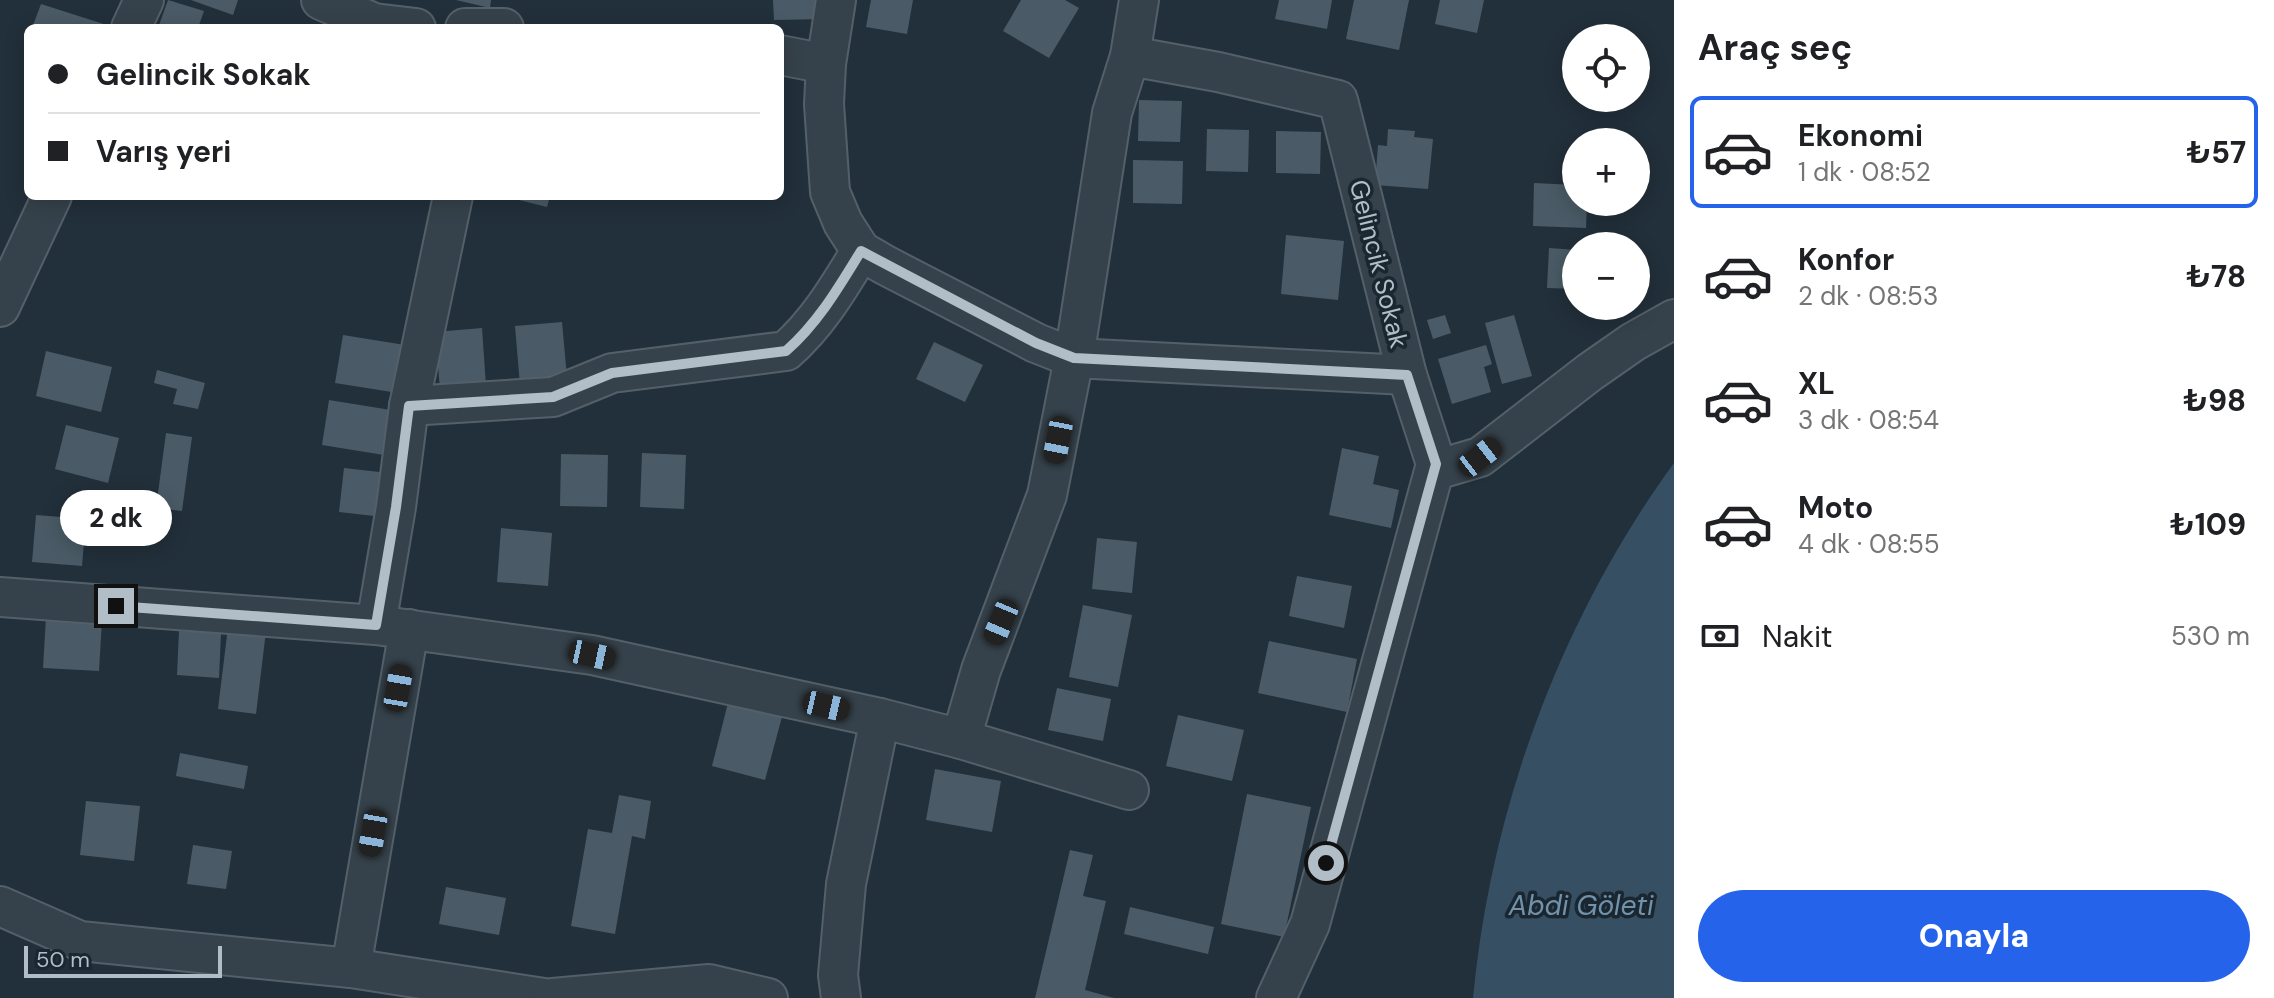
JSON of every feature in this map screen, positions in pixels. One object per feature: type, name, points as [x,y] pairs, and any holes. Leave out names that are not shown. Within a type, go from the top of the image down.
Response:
[{"type":"street","points":[[133,24],[144,0]]},
{"type":"street","points":[[321,0],[382,24]]},
{"type":"street","points":[[836,0],[826,64],[824,104],[830,192],[843,223],[861,251],[1036,343],[1074,358],[1407,375]]},
{"type":"street","points":[[961,739],[981,670],[1047,495],[1074,358],[1112,113],[1130,56],[1139,0]]},
{"type":"street","points":[[784,56],[826,64]]},
{"type":"street","name":"Gelincik Sokak","points":[[1130,56],[1218,72],[1338,100],[1407,375],[1436,464]]},
{"type":"street","points":[[0,307],[50,200]]},
{"type":"street","points":[[351,968],[392,627],[396,507],[409,406],[452,200]]},
{"type":"street","points":[[409,406],[553,397],[612,373],[786,351],[804,335],[861,251]]},
{"type":"street","points":[[1276,998],[1310,924],[1436,464],[1446,467],[1480,457],[1601,364],[1674,319]]},
{"type":"street","points":[[0,597],[392,627],[592,655],[880,718],[1129,790]]},
{"type":"street","points":[[841,998],[838,975],[846,884],[880,718]]},
{"type":"street","points":[[0,906],[80,941],[351,968],[544,998]]},
{"type":"street","points":[[553,998],[709,984],[768,998]]},
{"type":"water","name":"Abdi Göleti","points":[[1674,463],[1674,998],[1473,998],[1482,927],[1496,856],[1538,717],[1565,650],[1597,585]]},
{"type":"building","points":[[168,0],[204,11],[199,24],[159,24]]},
{"type":"building","points":[[191,0],[238,0],[233,15]]},
{"type":"building","points":[[456,0],[491,0],[490,8]]},
{"type":"building","points":[[773,0],[826,0],[823,19],[774,20]]},
{"type":"building","points":[[871,0],[913,0],[907,34],[866,27]]},
{"type":"building","points":[[1021,0],[1065,0],[1079,8],[1049,58],[1003,31]]},
{"type":"building","points":[[1279,0],[1332,0],[1327,29],[1275,19]]},
{"type":"building","points":[[1354,0],[1409,0],[1399,50],[1346,39]]},
{"type":"building","points":[[1440,0],[1484,0],[1477,33],[1435,24]]},
{"type":"building","points":[[41,4],[104,24],[34,24]]},
{"type":"building","points":[[1139,100],[1182,101],[1180,142],[1138,141]]},
{"type":"building","points":[[1207,129],[1249,130],[1248,172],[1206,171]]},
{"type":"building","points":[[1388,129],[1415,131],[1414,137],[1433,139],[1428,189],[1375,185],[1378,145],[1387,146]]},
{"type":"building","points":[[1276,131],[1321,132],[1320,174],[1276,173]]},
{"type":"building","points":[[1133,160],[1183,161],[1182,204],[1133,203]]},
{"type":"building","points":[[1534,183],[1562,184],[1562,216],[1586,216],[1586,228],[1533,226]]},
{"type":"building","points":[[519,200],[549,200],[547,207]]},
{"type":"building","points":[[1286,235],[1344,241],[1338,300],[1281,294]]},
{"type":"building","points":[[1549,248],[1562,249],[1562,289],[1547,288]]},
{"type":"building","points":[[1445,315],[1451,333],[1433,339],[1427,320]]},
{"type":"building","points":[[1514,315],[1532,376],[1502,384],[1485,323]]},
{"type":"building","points":[[562,322],[567,377],[549,378],[549,383],[520,385],[515,326]]},
{"type":"building","points":[[482,328],[486,386],[440,389],[435,332]]},
{"type":"building","points":[[343,335],[405,345],[398,393],[335,383]]},
{"type":"building","points":[[934,342],[983,365],[965,402],[916,379]]},
{"type":"building","points":[[1486,345],[1492,364],[1484,367],[1491,392],[1452,404],[1438,359]]},
{"type":"building","points":[[46,351],[112,367],[101,412],[36,396]]},
{"type":"building","points":[[157,370],[205,383],[198,409],[173,404],[177,389],[154,383]]},
{"type":"building","points":[[329,400],[397,411],[390,456],[322,445]]},
{"type":"building","points":[[66,425],[119,438],[108,483],[55,469]]},
{"type":"building","points":[[166,433],[192,437],[182,511],[156,508]]},
{"type":"building","points":[[1342,448],[1379,456],[1373,484],[1399,490],[1391,528],[1329,515]]},
{"type":"building","points":[[642,453],[686,455],[684,509],[640,507]]},
{"type":"building","points":[[561,454],[608,455],[607,507],[560,506]]},
{"type":"building","points":[[344,468],[388,473],[383,517],[339,512]]},
{"type":"building","points":[[36,515],[86,519],[82,566],[32,562]]},
{"type":"building","points":[[501,528],[552,533],[548,586],[497,582]]},
{"type":"building","points":[[1097,538],[1137,542],[1132,593],[1092,589]]},
{"type":"building","points":[[1297,576],[1352,586],[1344,628],[1289,616]]},
{"type":"building","points":[[1083,605],[1132,615],[1118,687],[1069,677]]},
{"type":"building","points":[[46,617],[102,620],[99,671],[43,668]]},
{"type":"building","points":[[228,627],[266,631],[256,714],[218,709]]},
{"type":"building","points":[[179,631],[221,633],[219,678],[177,675]]},
{"type":"building","points":[[1269,641],[1357,659],[1347,712],[1258,693]]},
{"type":"building","points":[[1057,688],[1111,699],[1103,741],[1048,730]]},
{"type":"building","points":[[729,699],[783,713],[765,780],[712,766]]},
{"type":"building","points":[[1178,715],[1244,730],[1232,781],[1166,766]]},
{"type":"building","points":[[180,753],[248,766],[244,789],[176,776]]},
{"type":"building","points":[[935,769],[1001,781],[992,832],[926,820]]},
{"type":"building","points":[[1247,794],[1311,807],[1284,937],[1221,924]]},
{"type":"building","points":[[619,795],[651,801],[645,839],[632,836],[615,934],[571,926],[588,829],[612,833]]},
{"type":"building","points":[[86,801],[140,806],[134,861],[80,855]]},
{"type":"building","points":[[193,845],[232,851],[226,889],[187,884]]},
{"type":"building","points":[[1070,850],[1093,855],[1083,896],[1106,901],[1085,990],[1114,998],[1035,998]]},
{"type":"building","points":[[446,887],[506,898],[499,935],[439,924]]},
{"type":"building","points":[[1130,907],[1214,927],[1208,954],[1124,934]]},
{"type":"route","points":[[116,606],[376,625],[409,406],[553,397],[612,373],[786,351],[804,335],[861,251],[1036,343],[1074,358],[1407,375],[1436,464],[1326,863]]}]
